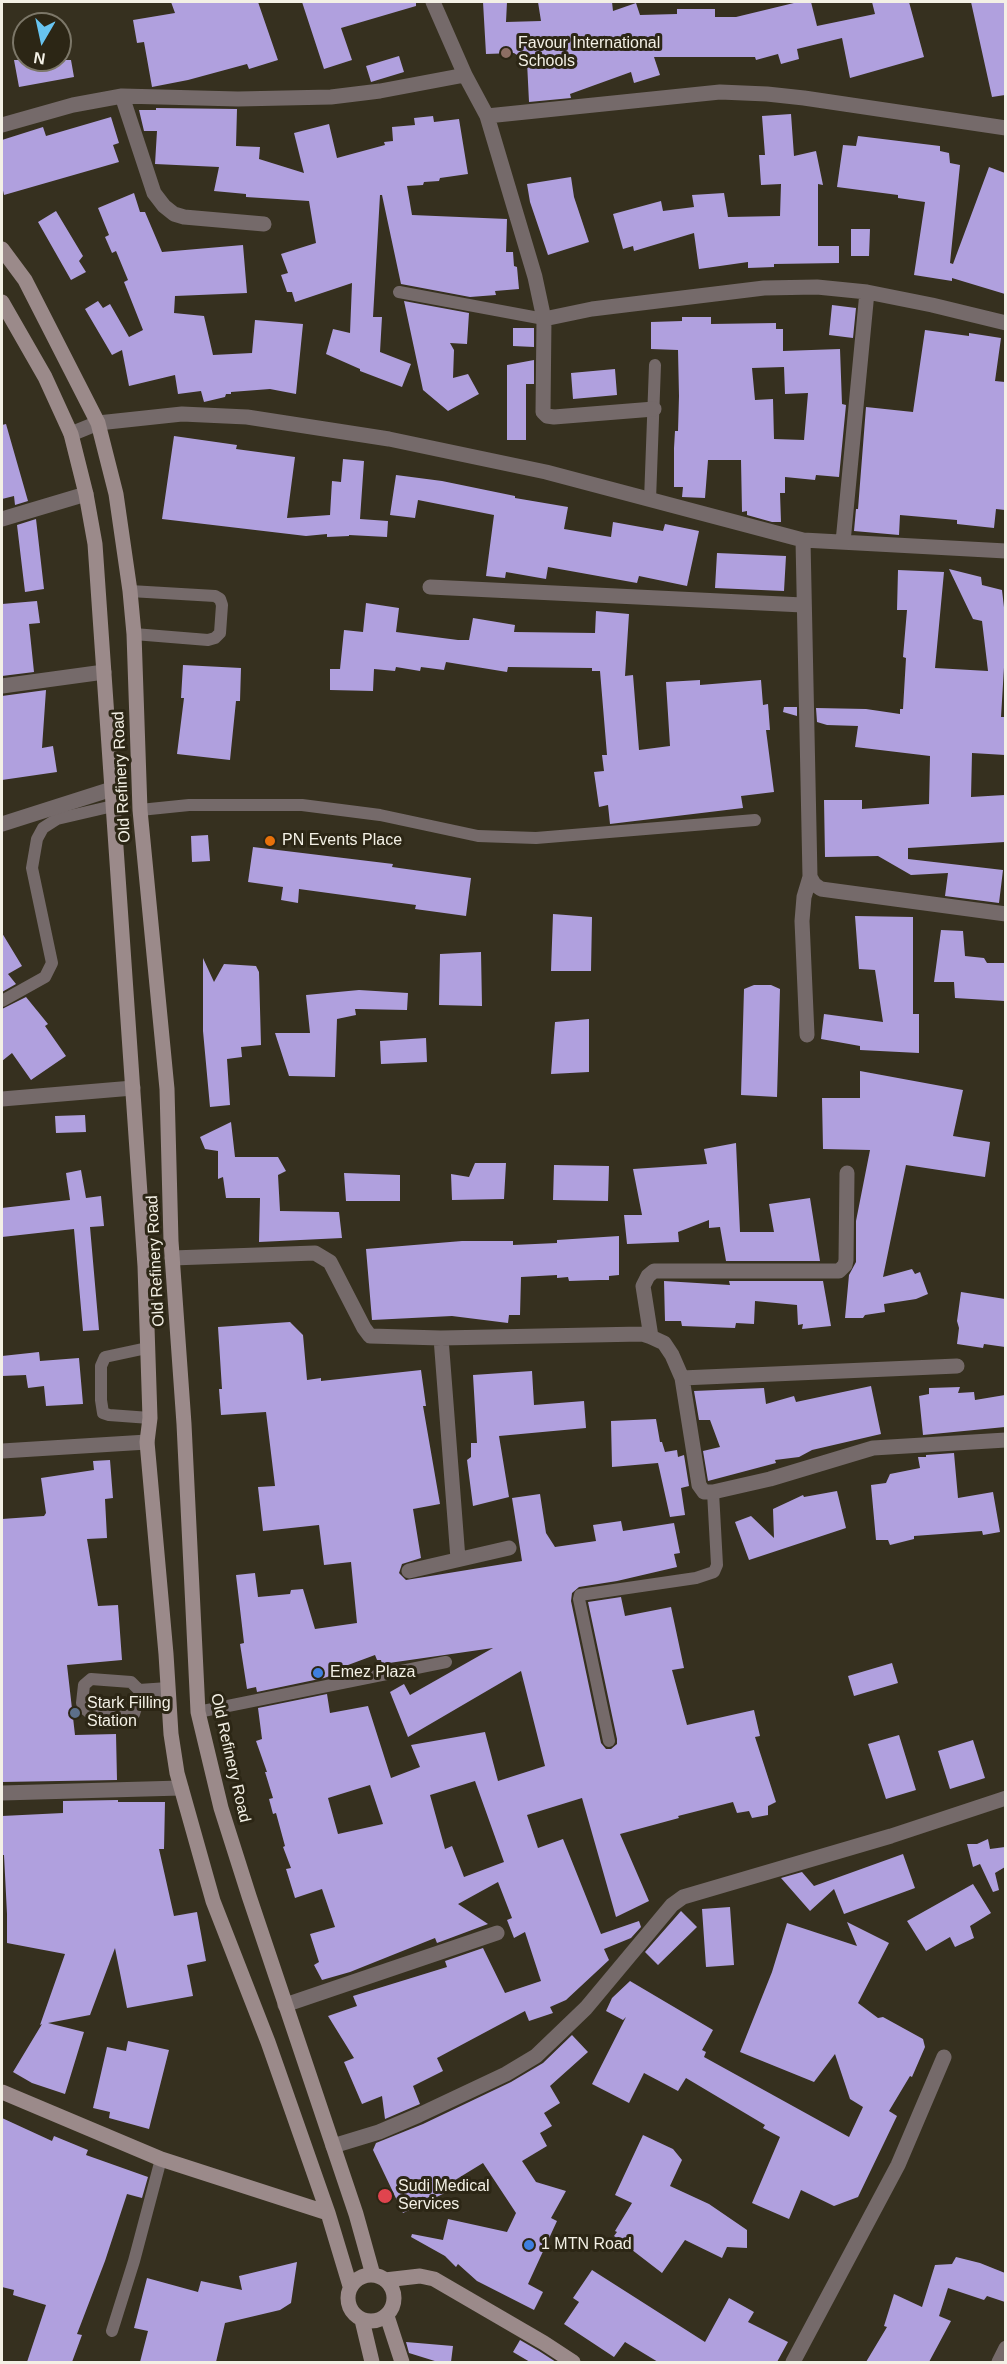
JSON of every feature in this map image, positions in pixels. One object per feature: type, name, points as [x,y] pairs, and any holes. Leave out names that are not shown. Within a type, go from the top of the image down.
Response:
[{"type":"main road","name":"Old Refinery Road","points":[[2,249],[25,280],[98,423],[116,494],[130,591],[134,634],[140,810],[167,1089],[172,1258],[184,1424],[198,1712],[221,1808],[379,2278]]},
{"type":"main road","name":"Old Refinery Road","points":[[2,302],[45,377],[71,434],[86,494],[95,544],[145,1266],[150,1418],[147,1442],[171,1734],[181,1788],[213,1901],[246,1981],[328,2214],[350,2286]]},
{"type":"main road","points":[[2,2092],[161,2159],[328,2214]]},
{"type":"main road","points":[[379,2278],[393,2291],[394,2304],[387,2316],[375,2322],[362,2320],[351,2312],[347,2299],[350,2286],[360,2277],[420,2276],[434,2279],[573,2362]]},
{"type":"main road","points":[[387,2316],[402,2362]]},
{"type":"main road","points":[[362,2320],[372,2362]]},
{"type":"street","points":[[433,2],[465,75],[487,116],[535,276],[544,319],[543,412],[547,416],[554,417],[654,409]]},
{"type":"street","points":[[2,126],[73,105],[122,96],[238,99],[331,97],[380,91],[465,75]]},
{"type":"street","points":[[487,116],[720,92],[795,97],[1005,128]]},
{"type":"street","points":[[122,96],[154,193],[164,206],[174,214],[184,217],[264,225]]},
{"type":"street","points":[[544,319],[592,309],[764,288],[817,287],[867,292],[1005,323]]},
{"type":"street","points":[[843,542],[867,292]]},
{"type":"street","points":[[71,434],[98,423],[182,414],[247,417],[389,439],[546,472],[803,540],[1005,550]]},
{"type":"street","points":[[2,519],[86,494]]},
{"type":"street","points":[[803,540],[810,877],[804,897],[802,921],[807,1035]]},
{"type":"street","points":[[430,587],[803,605]]},
{"type":"street","points":[[2,686],[104,672]]},
{"type":"street","points":[[2,824],[112,789]]},
{"type":"street","points":[[810,877],[821,889],[1005,914]]},
{"type":"street","points":[[2,1099],[133,1088]]},
{"type":"street","points":[[651,1337],[643,1286],[648,1276],[654,1271],[839,1271],[845,1266],[847,1173]]},
{"type":"street","points":[[172,1258],[315,1253],[330,1262],[363,1328],[370,1336],[441,1338],[642,1334],[651,1337],[663,1343],[672,1355],[682,1378],[699,1485],[704,1492],[770,1479],[873,1448],[1005,1440]]},
{"type":"street","points":[[441,1338],[458,1559]]},
{"type":"street","points":[[682,1378],[957,1365]]},
{"type":"street","points":[[2,1451],[147,1442]]},
{"type":"street","points":[[409,1571],[508,1548]]},
{"type":"street","points":[[2,1793],[181,1788]]},
{"type":"street","points":[[333,2146],[379,2132],[419,2115],[506,2074],[536,2056],[586,2008],[672,1905],[683,1897],[891,1836],[1005,1798]]},
{"type":"street","points":[[285,2004],[497,1933]]},
{"type":"street","points":[[793,2362],[898,2165],[944,2057]]},
{"type":"street","points":[[999,2362],[1005,2349]]},
{"type":"lane","points":[[399,292],[544,319]]},
{"type":"lane","points":[[650,500],[655,365]]},
{"type":"lane","points":[[130,591],[215,596],[220,599],[222,605],[219,633],[215,638],[208,640],[134,634]]},
{"type":"lane","points":[[140,810],[189,805],[302,805],[380,815],[478,836],[536,838],[755,820]]},
{"type":"lane","points":[[2,1001],[45,977],[52,963],[32,868],[38,839],[43,828],[57,819],[113,806]]},
{"type":"lane","points":[[147,1348],[105,1357],[101,1365],[102,1400],[103,1413],[150,1418]]},
{"type":"lane","points":[[609,1742],[580,1595],[696,1578],[714,1572],[717,1566],[713,1492]]},
{"type":"lane","points":[[198,1712],[446,1662]]},
{"type":"lane","points":[[91,1678],[131,1682],[139,1690],[168,1691],[140,1695],[134,1714],[117,1717],[92,1715],[82,1703],[84,1685],[91,1678]]},
{"type":"lane","points":[[112,2331],[161,2159]]},
{"type":"building","points":[[171,2],[258,2],[278,60],[249,69],[247,64],[152,87],[144,42],[137,43],[133,20],[175,13]]},
{"type":"building","points":[[302,2],[416,2],[416,6],[341,28],[352,60],[324,69]]},
{"type":"building","points":[[483,2],[507,2],[506,22],[541,21],[538,2],[612,2],[613,11],[636,3],[640,15],[677,14],[677,9],[715,9],[715,17],[736,17],[798,2],[811,2],[817,26],[875,14],[872,2],[909,2],[924,57],[850,78],[842,38],[797,49],[799,59],[781,64],[778,54],[756,60],[755,57],[654,57],[660,75],[634,83],[631,72],[570,94],[571,98],[529,102],[527,62],[514,53],[486,54]]},
{"type":"building","points":[[971,2],[1005,2],[1005,95],[992,97]]},
{"type":"building","points":[[399,56],[404,72],[371,82],[366,66]]},
{"type":"building","points":[[72,66],[74,77],[19,87],[16,72],[72,72]]},
{"type":"building","points":[[156,108],[237,109],[236,146],[260,147],[259,159],[304,173],[294,133],[329,124],[337,158],[393,141],[392,127],[415,125],[414,118],[433,116],[434,122],[459,119],[468,174],[440,178],[439,181],[424,182],[423,185],[407,186],[412,215],[507,219],[506,252],[513,252],[519,289],[495,291],[496,295],[470,297],[401,284],[382,195],[380,195],[373,317],[382,317],[380,352],[411,364],[402,387],[360,371],[326,354],[333,329],[350,333],[352,283],[295,302],[292,292],[287,292],[281,275],[288,273],[281,254],[316,243],[309,201],[246,197],[246,194],[214,191],[219,167],[155,164],[157,131],[144,131],[139,110],[156,110]]},
{"type":"building","points":[[791,114],[794,156],[816,151],[823,185],[818,184],[818,246],[839,246],[839,263],[774,264],[774,267],[748,268],[748,262],[699,269],[694,233],[634,251],[633,246],[623,249],[613,214],[661,201],[663,211],[694,207],[692,195],[724,193],[728,217],[780,216],[781,184],[761,185],[759,155],[765,155],[762,116]]},
{"type":"building","points":[[111,117],[119,143],[113,145],[119,162],[4,195],[2,140],[43,127],[46,136]]},
{"type":"building","points":[[858,136],[940,146],[940,151],[949,153],[950,163],[960,165],[950,263],[953,264],[989,167],[1005,173],[1005,294],[952,278],[952,281],[914,275],[925,202],[898,198],[898,195],[837,187],[843,145],[856,146]]},
{"type":"building","points":[[571,177],[574,197],[589,242],[548,255],[530,202],[527,184]]},
{"type":"building","points":[[134,193],[140,212],[145,212],[162,252],[243,245],[247,293],[175,296],[174,313],[204,316],[213,355],[252,353],[255,320],[303,324],[296,394],[270,389],[231,392],[225,397],[204,402],[201,391],[178,394],[175,375],[129,386],[122,350],[112,355],[85,309],[98,301],[103,308],[110,304],[129,337],[143,330],[124,282],[128,280],[116,251],[112,253],[105,237],[109,235],[98,208]]},
{"type":"building","points":[[56,211],[83,256],[79,261],[86,272],[71,280],[38,222]]},
{"type":"building","points":[[851,229],[870,229],[869,256],[851,256]]},
{"type":"building","points":[[404,301],[469,313],[467,344],[450,343],[454,350],[453,378],[468,374],[479,394],[448,411],[423,390]]},
{"type":"building","points":[[832,305],[856,308],[853,338],[829,335]]},
{"type":"building","points":[[682,317],[711,317],[711,324],[776,323],[776,329],[783,329],[783,351],[840,349],[842,404],[846,405],[839,477],[816,475],[815,480],[785,477],[785,493],[780,493],[781,522],[772,522],[747,515],[747,511],[742,512],[741,460],[708,460],[705,498],[682,497],[683,487],[674,487],[675,431],[678,431],[678,350],[651,349],[651,322],[682,321]],"holes":[[[784,367],[785,394],[808,393],[804,440],[774,439],[773,399],[755,400],[752,368]]]},
{"type":"building","points":[[513,328],[534,328],[534,347],[513,346]]},
{"type":"building","points":[[925,330],[1001,338],[995,381],[1005,382],[1005,510],[996,509],[994,528],[957,524],[957,520],[900,515],[899,535],[854,531],[856,509],[858,509],[866,407],[913,412]]},
{"type":"building","points":[[534,360],[534,384],[526,384],[526,440],[507,440],[507,365]]},
{"type":"building","points":[[615,369],[617,395],[573,399],[571,373]]},
{"type":"building","points":[[6,424],[28,501],[15,505],[14,496],[2,499],[2,425]]},
{"type":"building","points":[[174,436],[237,445],[236,449],[295,457],[287,518],[330,515],[332,481],[341,482],[343,459],[364,461],[360,519],[388,521],[387,537],[349,535],[327,537],[327,534],[306,536],[162,519]]},
{"type":"building","points":[[396,475],[442,481],[515,496],[515,498],[568,507],[564,529],[611,537],[613,522],[663,531],[665,524],[699,531],[687,586],[639,576],[637,583],[548,567],[546,579],[506,572],[505,578],[486,576],[494,515],[418,500],[415,518],[390,515]]},
{"type":"building","points":[[36,519],[44,589],[25,592],[17,525]]},
{"type":"building","points":[[717,553],[786,556],[784,591],[715,588]]},
{"type":"building","points":[[949,569],[981,577],[982,585],[1002,590],[1005,651],[1001,717],[1005,717],[1005,755],[972,753],[971,797],[1005,795],[1005,842],[908,848],[908,859],[1003,870],[999,903],[945,896],[948,873],[911,875],[878,856],[825,857],[824,800],[862,800],[862,809],[929,804],[930,756],[855,747],[858,726],[827,725],[817,722],[816,708],[866,709],[900,714],[900,709],[903,709],[906,658],[903,657],[907,610],[897,610],[898,570],[944,572],[935,668],[988,671],[982,621],[973,619]]},
{"type":"building","points":[[37,601],[40,623],[29,624],[34,672],[2,676],[2,604]]},
{"type":"building","points":[[366,603],[399,608],[396,632],[458,640],[469,640],[473,618],[515,625],[514,632],[595,633],[596,611],[629,614],[625,676],[633,675],[639,750],[670,746],[666,682],[700,680],[700,685],[761,680],[763,705],[768,704],[770,730],[766,730],[774,792],[741,796],[743,808],[610,824],[608,805],[599,807],[594,772],[604,771],[602,755],[607,755],[600,671],[592,671],[592,668],[508,667],[507,672],[446,662],[444,670],[421,667],[420,671],[396,667],[395,671],[374,669],[373,691],[330,690],[330,669],[340,669],[344,630],[363,632]]},
{"type":"building","points":[[183,665],[241,668],[240,701],[236,701],[230,760],[177,754],[184,698],[181,698]]},
{"type":"building","points":[[46,690],[42,748],[53,746],[57,772],[2,780],[2,696]]},
{"type":"building","points":[[784,707],[797,707],[797,716],[783,712]]},
{"type":"building","points":[[208,835],[210,861],[192,862],[191,836]]},
{"type":"building","points":[[253,847],[393,864],[392,867],[471,878],[466,916],[415,909],[416,905],[299,889],[298,903],[281,900],[283,887],[248,882]]},
{"type":"building","points":[[553,914],[592,917],[591,971],[551,971]]},
{"type":"building","points":[[855,916],[913,917],[913,1014],[919,1014],[919,1053],[860,1050],[860,1046],[821,1039],[824,1014],[883,1022],[875,970],[859,969]]},
{"type":"building","points":[[941,930],[963,931],[965,956],[984,958],[987,963],[1005,963],[1005,1001],[955,998],[954,982],[934,982]]},
{"type":"building","points":[[2,933],[22,966],[8,974],[16,984],[2,992]]},
{"type":"building","points":[[481,952],[482,1006],[439,1005],[440,954]]},
{"type":"building","points":[[203,958],[214,982],[224,964],[256,966],[259,972],[261,1045],[241,1047],[242,1057],[227,1059],[230,1105],[210,1107],[203,1031]]},
{"type":"building","points":[[754,985],[771,985],[780,989],[777,1097],[741,1095],[744,989]]},
{"type":"building","points":[[359,990],[408,993],[407,1010],[355,1009],[356,1015],[337,1019],[335,1077],[289,1076],[275,1033],[310,1033],[306,995]]},
{"type":"building","points":[[26,997],[48,1024],[45,1026],[66,1056],[31,1080],[12,1053],[2,1061],[2,1009]]},
{"type":"building","points":[[589,1019],[589,1072],[551,1074],[555,1022]]},
{"type":"building","points":[[426,1038],[427,1062],[381,1064],[380,1041]]},
{"type":"building","points":[[860,1071],[963,1090],[953,1136],[990,1142],[985,1177],[906,1165],[883,1277],[912,1269],[915,1274],[920,1272],[928,1294],[916,1299],[884,1304],[885,1312],[865,1315],[863,1318],[845,1318],[849,1275],[856,1262],[856,1221],[870,1150],[823,1149],[822,1098],[860,1098]]},
{"type":"building","points":[[85,1115],[86,1132],[56,1133],[55,1116]]},
{"type":"building","points":[[231,1122],[235,1157],[278,1157],[286,1171],[278,1175],[280,1211],[339,1212],[342,1238],[259,1242],[260,1198],[226,1198],[223,1177],[218,1179],[218,1151],[205,1149],[200,1137]]},
{"type":"building","points":[[736,1143],[740,1232],[774,1232],[769,1204],[810,1198],[820,1261],[726,1261],[720,1227],[709,1228],[709,1220],[678,1232],[679,1242],[627,1244],[624,1215],[642,1215],[633,1169],[707,1164],[704,1149]]},
{"type":"building","points":[[475,1163],[506,1163],[504,1199],[452,1200],[451,1174],[469,1177]]},
{"type":"building","points":[[554,1165],[609,1166],[608,1201],[553,1200]]},
{"type":"building","points":[[81,1170],[86,1198],[101,1196],[104,1226],[90,1227],[99,1330],[83,1331],[74,1229],[2,1237],[2,1208],[70,1200],[66,1173]]},
{"type":"building","points":[[344,1173],[400,1175],[400,1201],[346,1201]]},
{"type":"building","points":[[619,1236],[619,1275],[609,1276],[609,1280],[569,1281],[568,1277],[557,1278],[557,1275],[521,1277],[520,1315],[509,1315],[508,1323],[452,1316],[372,1320],[366,1249],[462,1241],[513,1241],[513,1245],[557,1243],[557,1240]]},
{"type":"building","points":[[664,1281],[730,1285],[729,1281],[823,1281],[831,1326],[802,1329],[803,1324],[798,1325],[797,1305],[755,1301],[754,1324],[736,1323],[735,1328],[682,1326],[681,1321],[665,1321]]},
{"type":"building","points":[[961,1292],[1005,1299],[1005,1347],[984,1344],[983,1348],[957,1344]]},
{"type":"building","points":[[290,1322],[303,1335],[307,1380],[321,1378],[321,1381],[421,1370],[426,1406],[423,1406],[440,1504],[413,1509],[421,1558],[402,1564],[399,1573],[406,1580],[522,1561],[512,1498],[540,1494],[546,1533],[555,1547],[596,1541],[593,1525],[621,1521],[623,1531],[674,1523],[680,1553],[674,1554],[677,1567],[579,1587],[572,1593],[571,1601],[601,1743],[606,1749],[611,1749],[617,1744],[617,1739],[588,1602],[621,1597],[625,1616],[671,1607],[684,1668],[672,1670],[687,1725],[754,1710],[760,1736],[755,1737],[776,1802],[768,1806],[768,1815],[752,1818],[749,1811],[737,1813],[733,1802],[620,1834],[649,1901],[616,1917],[582,1798],[527,1815],[538,1848],[563,1839],[601,1934],[639,1921],[641,1927],[631,1938],[604,1949],[609,1960],[566,2000],[550,2007],[553,2013],[529,2021],[525,2011],[437,2058],[443,2071],[413,2086],[420,2104],[385,2119],[382,2096],[362,2104],[344,2062],[354,2058],[328,2016],[357,2006],[353,1996],[447,1967],[445,1961],[483,1948],[505,1993],[541,1981],[525,1932],[514,1938],[507,1920],[512,1918],[498,1882],[458,1904],[488,1924],[437,1943],[435,1938],[350,1972],[322,1980],[314,1965],[319,1962],[310,1934],[335,1927],[322,1889],[295,1898],[286,1869],[291,1868],[283,1847],[285,1846],[276,1813],[273,1814],[269,1799],[273,1798],[265,1772],[267,1772],[256,1741],[262,1739],[258,1708],[327,1694],[330,1713],[368,1706],[391,1778],[420,1767],[411,1745],[485,1732],[498,1781],[545,1766],[521,1671],[408,1737],[390,1692],[404,1684],[410,1695],[493,1648],[382,1664],[375,1655],[348,1665],[329,1668],[330,1676],[324,1678],[257,1692],[256,1687],[247,1689],[240,1644],[244,1643],[236,1575],[255,1573],[258,1597],[290,1594],[291,1590],[303,1589],[315,1629],[357,1623],[351,1562],[324,1565],[319,1525],[263,1531],[258,1487],[275,1486],[266,1412],[221,1415],[219,1389],[222,1389],[218,1327]],"holes":[[[475,1781],[504,1862],[464,1877],[452,1846],[445,1849],[430,1795]],[[370,1785],[383,1824],[338,1834],[328,1798]]]},
{"type":"building","points":[[39,1352],[40,1361],[79,1358],[83,1404],[46,1406],[44,1386],[28,1388],[26,1375],[2,1376],[2,1356]]},
{"type":"building","points":[[532,1371],[534,1405],[584,1401],[586,1428],[499,1436],[509,1497],[473,1506],[467,1460],[471,1457],[471,1443],[477,1443],[473,1375]]},
{"type":"building","points":[[871,1386],[881,1434],[812,1450],[799,1457],[775,1460],[776,1463],[708,1481],[703,1451],[720,1447],[710,1420],[699,1420],[694,1391],[764,1388],[766,1404],[794,1396],[796,1402]]},
{"type":"building","points":[[960,1387],[958,1393],[974,1392],[975,1400],[1005,1395],[1005,1427],[923,1435],[919,1396],[929,1394],[929,1388]]},
{"type":"building","points":[[656,1419],[660,1442],[665,1452],[677,1450],[678,1457],[684,1455],[689,1486],[681,1488],[685,1515],[670,1517],[658,1463],[612,1467],[611,1421]]},
{"type":"building","points":[[954,1453],[958,1498],[993,1492],[1000,1532],[983,1535],[982,1531],[914,1536],[914,1539],[890,1545],[888,1540],[876,1540],[871,1485],[886,1483],[890,1474],[920,1468],[918,1457]]},
{"type":"building","points":[[110,1460],[113,1498],[105,1499],[107,1538],[87,1539],[98,1606],[118,1605],[122,1660],[67,1665],[75,1735],[116,1734],[117,1780],[2,1782],[2,1519],[44,1516],[46,1513],[41,1478],[94,1470],[93,1461]]},
{"type":"building","points":[[837,1491],[846,1528],[749,1560],[735,1522],[751,1516],[774,1538],[773,1509],[803,1495],[804,1497]]},
{"type":"building","points":[[892,1663],[898,1683],[854,1696],[848,1676]]},
{"type":"building","points":[[899,1735],[916,1790],[886,1799],[868,1744]]},
{"type":"building","points":[[973,1740],[985,1778],[950,1789],[938,1751]]},
{"type":"building","points":[[118,1800],[118,1802],[165,1802],[164,1849],[159,1849],[174,1916],[197,1912],[206,1961],[187,1965],[193,1996],[127,2008],[115,1948],[90,2015],[48,2023],[84,2032],[65,2094],[32,2083],[13,2072],[42,2024],[40,2025],[65,1954],[7,1943],[2,1816],[63,1813],[63,1801]]},
{"type":"building","points":[[988,1839],[990,1849],[1005,1847],[1005,1867],[995,1873],[999,1890],[993,1892],[980,1864],[973,1867],[967,1844],[977,1844]]},
{"type":"building","points":[[903,1854],[915,1888],[844,1914],[834,1889],[810,1911],[781,1878],[802,1872],[814,1886]]},
{"type":"building","points":[[973,1884],[991,1913],[970,1926],[974,1938],[955,1947],[950,1937],[926,1951],[907,1921]]},
{"type":"building","points":[[730,1907],[734,1965],[706,1967],[702,1909]]},
{"type":"building","points":[[681,1911],[697,1927],[658,1965],[645,1952]]},
{"type":"building","points":[[847,1922],[889,1943],[858,2003],[878,2018],[883,2017],[923,2039],[925,2047],[912,2077],[910,2076],[889,2111],[897,2116],[858,2197],[834,2206],[801,2190],[789,2219],[752,2203],[780,2137],[763,2128],[765,2125],[686,2078],[678,2091],[644,2073],[629,2103],[592,2084],[626,2017],[623,2020],[606,2011],[612,1998],[630,1981],[713,2030],[702,2050],[706,2052],[704,2057],[849,2137],[863,2107],[850,2099],[835,2054],[814,2082],[740,2052],[772,1972],[787,1923],[857,1946]]},
{"type":"building","points":[[572,2035],[588,2052],[550,2086],[560,2103],[544,2113],[552,2126],[540,2133],[547,2146],[522,2161],[536,2182],[566,2191],[551,2218],[557,2221],[528,2284],[543,2292],[534,2310],[477,2281],[458,2264],[456,2267],[445,2256],[411,2237],[412,2234],[443,2240],[448,2219],[507,2232],[516,2213],[483,2163],[447,2185],[449,2191],[403,2213],[373,2150],[376,2143],[423,2124],[511,2082],[543,2063]]},
{"type":"building","points":[[128,2041],[169,2050],[149,2129],[109,2118],[110,2112],[93,2108],[107,2047],[126,2051]]},
{"type":"building","points":[[2,2118],[52,2141],[54,2136],[88,2150],[86,2155],[148,2177],[142,2198],[127,2194],[105,2261],[77,2334],[82,2335],[72,2362],[27,2362],[46,2305],[13,2295],[14,2290],[2,2287]]},
{"type":"building","points":[[643,2135],[673,2149],[682,2160],[670,2186],[709,2204],[747,2230],[747,2248],[727,2247],[722,2258],[685,2240],[662,2273],[614,2236],[632,2203],[615,2195]]},
{"type":"building","points":[[956,2257],[1005,2273],[1005,2302],[987,2296],[984,2300],[948,2288],[939,2316],[951,2321],[929,2362],[866,2362],[887,2327],[884,2326],[894,2294],[922,2307],[935,2265],[952,2264]]},
{"type":"building","points":[[297,2262],[291,2303],[280,2310],[225,2323],[216,2362],[140,2362],[148,2331],[134,2328],[147,2278],[198,2292],[201,2281],[242,2290],[239,2276]]},
{"type":"building","points":[[592,2270],[705,2342],[729,2298],[754,2312],[748,2322],[788,2342],[777,2362],[658,2362],[625,2342],[614,2357],[564,2324],[579,2302],[573,2298]]},
{"type":"building","points":[[520,2340],[556,2362],[530,2362],[513,2352]]},
{"type":"building","points":[[406,2342],[453,2346],[451,2362],[438,2362],[409,2353]]},
{"type":"place","name":"Favour International Schools","points":[[506,53]]},
{"type":"place","name":"PN Events Place","points":[[270,841]]},
{"type":"place","name":"Emez Plaza","points":[[318,1673]]},
{"type":"place","name":"Stark Filling Station","points":[[75,1713]]},
{"type":"place","name":"Sudi Medical Services","points":[[385,2196]]},
{"type":"place","name":"1 MTN Road","points":[[529,2245]]}]
